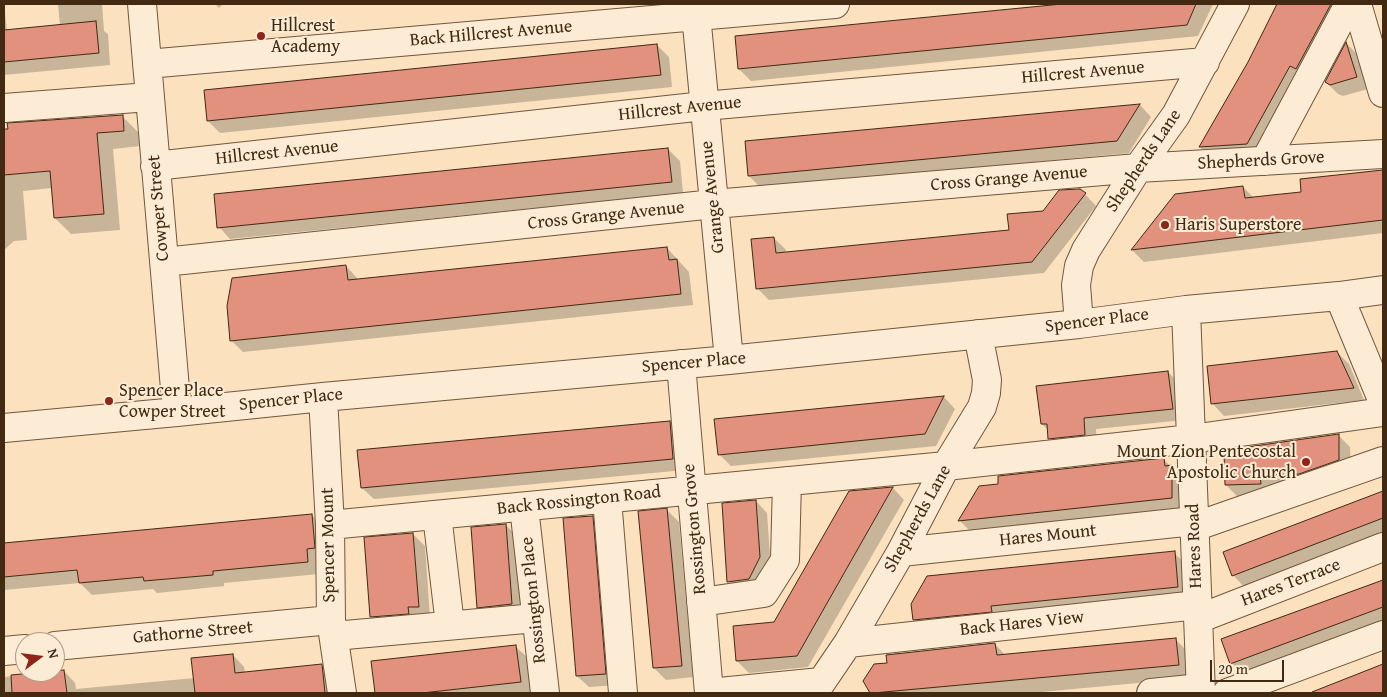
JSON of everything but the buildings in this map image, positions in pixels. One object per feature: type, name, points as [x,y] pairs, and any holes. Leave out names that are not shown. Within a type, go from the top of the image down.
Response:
[{"type":"street","name":"Cowper Street","points":[[142,4],[177,412]]},
{"type":"street","name":"Back Hillcrest Avenue","points":[[147,64],[695,10],[825,4]]},
{"type":"street","name":"Shepherds Lane","points":[[1080,324],[1076,284],[1079,266],[1086,250],[1138,168],[1176,115],[1235,4]]},
{"type":"street","points":[[1265,161],[1349,4]]},
{"type":"street","points":[[1357,4],[1383,93]]},
{"type":"street","name":"Grange Avenue","points":[[695,10],[729,360]]},
{"type":"street","name":"Hillcrest Avenue","points":[[156,166],[704,106],[1205,62]]},
{"type":"street","points":[[4,108],[149,97]]},
{"type":"street","name":"Shepherds Grove","points":[[1138,168],[1383,154]]},
{"type":"street","name":"Cross Grange Avenue","points":[[164,262],[714,204],[1138,168]]},
{"type":"street","name":"Spencer Place","points":[[4,428],[729,360],[1080,324],[1186,310],[1339,296],[1383,290]]},
{"type":"street","points":[[1339,296],[1383,402]]},
{"type":"street","name":"Hares Road","points":[[1186,310],[1201,691]]},
{"type":"street","name":"Shepherds Lane","points":[[818,688],[848,643],[901,552],[946,466],[982,407],[986,394],[987,380],[978,334]]},
{"type":"street","name":"Rossington Grove","points":[[681,364],[709,693]]},
{"type":"street","name":"Spencer Mount","points":[[323,397],[330,525],[332,628],[342,693]]},
{"type":"street","name":"Back Rossington Road","points":[[330,525],[946,466],[1191,439],[1383,412]]},
{"type":"street","name":"Hares Mount","points":[[901,552],[1194,524],[1383,461]]},
{"type":"street","points":[[702,602],[764,593],[785,560],[787,481]]},
{"type":"street","points":[[608,499],[623,693]]},
{"type":"street","name":"Rossington Place","points":[[524,507],[545,693]]},
{"type":"street","points":[[437,515],[450,625]]},
{"type":"street","name":"Hares Terrace","points":[[1198,612],[1383,547]]},
{"type":"street","name":"Back Hares View","points":[[848,643],[1198,612]]},
{"type":"street","name":"Gathorne Street","points":[[65,645],[332,628],[450,625],[536,618]]},
{"type":"street","points":[[1228,693],[1383,635]]},
{"type":"street","points":[[709,693],[818,688]]},
{"type":"street","points":[[1151,693],[1201,691]]},
{"type":"place","name":"Hillcrest Academy","points":[[261,36]]},
{"type":"place","name":"Haris Superstore","points":[[1165,225]]},
{"type":"place","name":"Spencer Place Cowper Street","points":[[109,401]]},
{"type":"place","name":"Mount Zion Pentecostal Apostolic Church","points":[[1306,462]]}]
